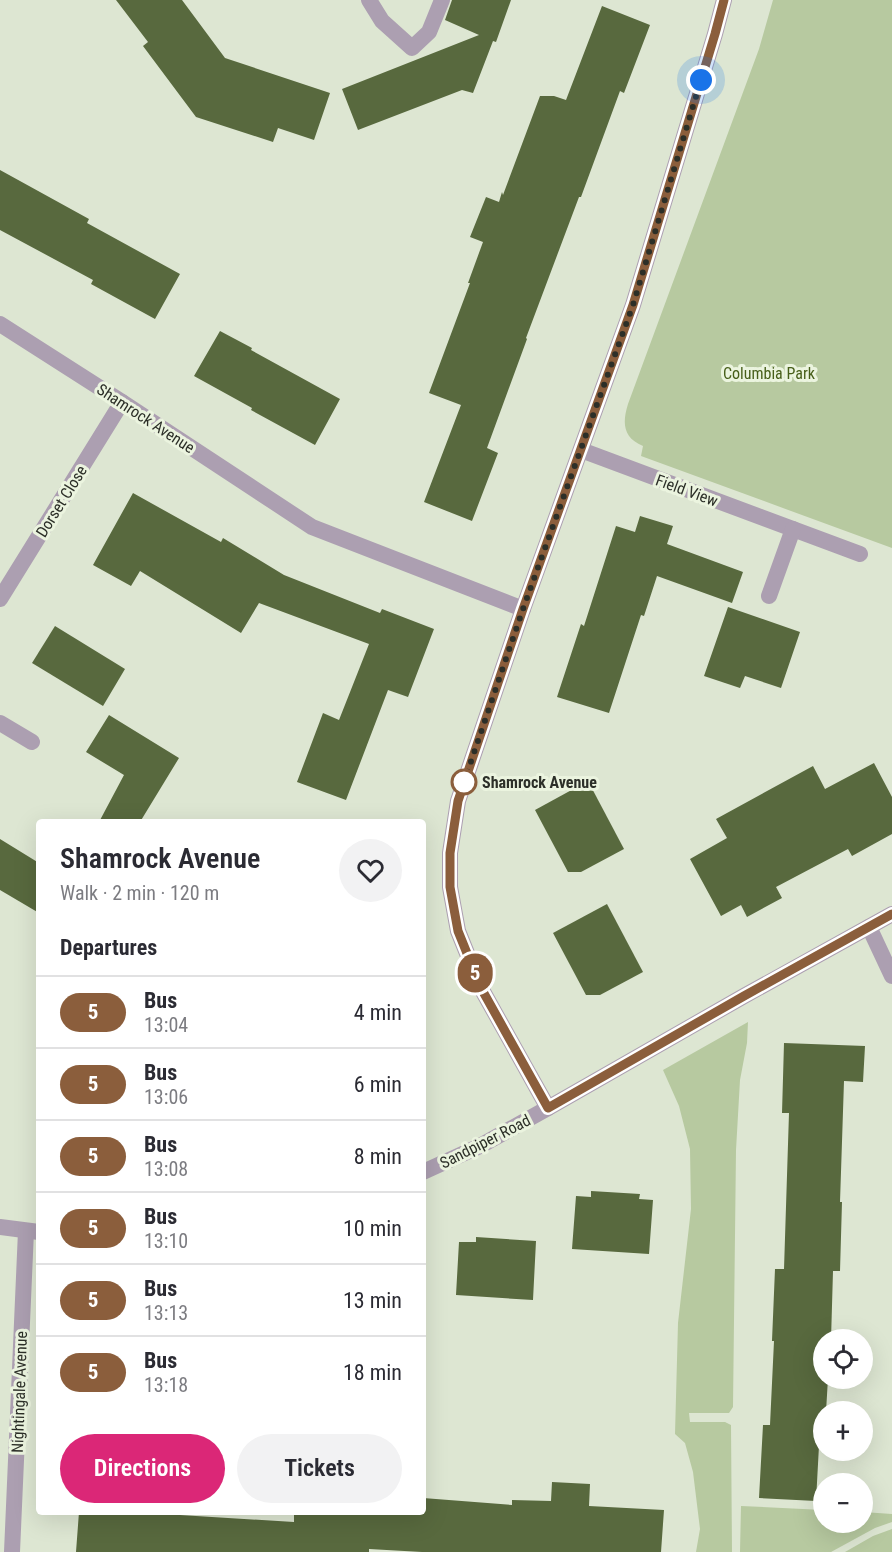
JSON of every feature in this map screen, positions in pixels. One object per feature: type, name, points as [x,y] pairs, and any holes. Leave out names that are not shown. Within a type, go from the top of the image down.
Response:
[{"type":"street","points":[[369,0],[382,21],[412,48],[429,32],[442,0]]},
{"type":"street","points":[[548,1108],[481,988],[458,931],[450,887],[450,853],[458,801],[523,609],[633,305],[724,0]]},
{"type":"street","name":"Shamrock Avenue","points":[[0,324],[312,527],[523,609]]},
{"type":"street","name":"Dorset Close","points":[[0,599],[122,402]]},
{"type":"street","name":"Field View","points":[[581,450],[860,554]]},
{"type":"street","points":[[769,596],[793,529]]},
{"type":"street","points":[[0,723],[32,742]]},
{"type":"street","name":"Sandpiper Road","points":[[426,1171],[480,1146],[892,914]]},
{"type":"street","points":[[869,927],[892,976]]},
{"type":"street","points":[[0,1227],[32,1232]]},
{"type":"street","name":"Nightingale Avenue","points":[[12,1552],[32,1232]]},
{"type":"green space","name":"Columbia Park","points":[[773,0],[892,0],[892,548],[641,456],[643,446],[631,439],[626,429],[625,417],[628,404],[759,49]]},
{"type":"green space","points":[[748,1022],[747,1043],[740,1080],[736,1150],[733,1407],[729,1413],[689,1413],[690,1422],[725,1422],[731,1425],[732,1552],[696,1552],[700,1529],[693,1472],[685,1443],[675,1434],[678,1323],[691,1209],[690,1149],[679,1106],[663,1070]]},
{"type":"green space","points":[[741,1506],[813,1510],[813,1533],[866,1533],[831,1552],[740,1552]]},
{"type":"green space","points":[[873,1513],[892,1514],[892,1522],[873,1529]]},
{"type":"green space","points":[[892,1529],[892,1552],[845,1552],[873,1536]]},
{"type":"building","points":[[116,0],[182,0],[225,58],[330,93],[314,140],[278,128],[273,142],[196,117],[143,46],[148,42]]},
{"type":"building","points":[[452,0],[511,0],[496,42],[493,41],[473,93],[462,90],[358,130],[342,89],[479,35],[445,20]]},
{"type":"building","points":[[602,6],[650,25],[624,93],[620,91],[526,338],[487,448],[498,453],[472,521],[424,502],[461,405],[429,393],[483,242],[470,237],[486,197],[499,202],[502,192],[503,195],[540,96],[554,96],[566,100]]},
{"type":"building","points":[[0,170],[89,219],[87,223],[180,274],[155,319],[91,284],[93,280],[0,230]]},
{"type":"building","points":[[220,331],[340,399],[315,445],[194,376]]},
{"type":"building","points":[[133,493],[221,542],[223,538],[284,575],[380,613],[382,609],[434,629],[408,697],[388,690],[346,800],[297,782],[323,713],[339,720],[369,644],[259,603],[241,633],[140,571],[131,586],[93,565]]},
{"type":"building","points":[[640,516],[673,526],[667,544],[743,572],[732,603],[657,576],[644,616],[641,615],[609,713],[557,697],[581,624],[584,626],[616,526],[635,532]]},
{"type":"building","points":[[728,607],[800,632],[781,688],[745,676],[740,688],[704,676]]},
{"type":"building","points":[[55,626],[125,669],[103,706],[32,663]]},
{"type":"building","points":[[109,715],[179,758],[142,819],[101,819],[124,775],[86,752]]},
{"type":"building","points":[[874,763],[892,797],[892,834],[852,856],[848,849],[776,887],[782,898],[747,917],[741,905],[721,916],[690,859],[727,838],[716,819],[813,766],[825,789]]},
{"type":"building","points":[[588,781],[624,849],[581,872],[568,872],[535,810]]},
{"type":"building","points":[[0,839],[36,861],[36,911],[0,890]]},
{"type":"building","points":[[607,904],[643,972],[600,995],[586,995],[553,933]]},
{"type":"building","points":[[784,1043],[865,1046],[863,1082],[844,1081],[840,1271],[833,1271],[831,1329],[813,1329],[813,1389],[827,1389],[827,1401],[813,1401],[813,1461],[818,1461],[818,1473],[813,1473],[813,1501],[759,1498],[763,1425],[770,1425],[775,1269],[784,1269],[789,1113],[782,1113]]},
{"type":"building","points":[[591,1191],[640,1194],[639,1199],[653,1200],[649,1254],[572,1249],[576,1196],[591,1197]]},
{"type":"building","points":[[476,1237],[536,1241],[533,1300],[456,1295],[459,1242],[476,1242]]},
{"type":"building","points":[[552,1482],[590,1484],[589,1506],[664,1510],[661,1552],[422,1552],[369,1549],[369,1552],[76,1552],[79,1515],[181,1515],[294,1522],[294,1515],[426,1515],[426,1498],[512,1505],[512,1500],[551,1501]]},
{"type":"bus line","name":"5","points":[[724,0],[633,305],[523,609],[458,801],[450,853],[450,887],[458,931],[481,988],[548,1108],[892,914]]},
{"type":"place","name":"Shamrock Avenue","points":[[464,782]]},
{"type":"route","points":[[464,782],[523,609],[633,305],[701,80]]}]
